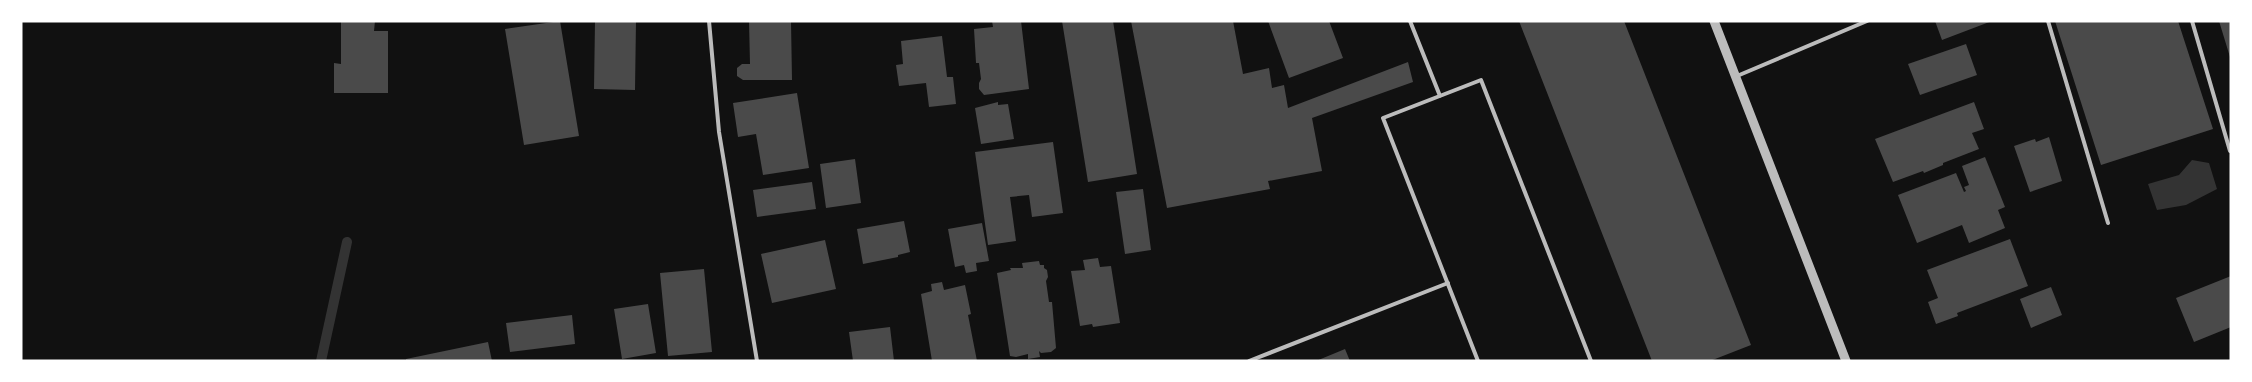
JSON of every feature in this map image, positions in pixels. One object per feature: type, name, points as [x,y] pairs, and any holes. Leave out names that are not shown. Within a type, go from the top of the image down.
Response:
[{"type":"street","points":[[1714,21],[1846,361]]},
{"type":"lane","points":[[709,21],[718,132],[757,361]]},
{"type":"lane","points":[[1410,21],[1440,96]]},
{"type":"lane","points":[[1735,77],[1867,21]]},
{"type":"lane","points":[[2048,21],[2108,223]]},
{"type":"lane","points":[[2192,21],[2230,152]]},
{"type":"lane","points":[[1478,361],[1383,118],[1481,80],[1592,361]]},
{"type":"lane","points":[[1249,361],[1448,283]]},
{"type":"shaded area","points":[[2192,160],[2209,163],[2217,189],[2186,205],[2157,210],[2148,184],[2179,175]]},
{"type":"building","points":[[341,21],[375,21],[374,31],[388,31],[388,93],[334,93],[334,63],[341,64]]},
{"type":"building","points":[[560,21],[579,136],[524,145],[505,29]]},
{"type":"building","points":[[595,21],[636,21],[635,90],[594,89]]},
{"type":"building","points":[[749,21],[791,21],[792,80],[743,80],[737,76],[737,68],[742,64],[750,64]]},
{"type":"building","points":[[992,21],[1021,21],[1029,89],[984,95],[979,89],[981,79],[979,63],[976,63],[974,29],[993,27]]},
{"type":"building","points":[[1062,21],[1113,21],[1137,174],[1088,182]]},
{"type":"building","points":[[1131,21],[1233,21],[1243,74],[1269,68],[1272,88],[1284,85],[1288,108],[1408,62],[1413,82],[1312,118],[1322,171],[1268,181],[1270,189],[1167,208]]},
{"type":"building","points":[[1268,21],[1329,21],[1343,58],[1289,78]]},
{"type":"building","points":[[1519,21],[1624,21],[1751,345],[1710,361],[1652,361]]},
{"type":"building","points":[[1935,21],[1992,21],[1942,40]]},
{"type":"building","points":[[2055,21],[2178,21],[2213,129],[2101,165]]},
{"type":"building","points":[[2219,21],[2231,21],[2231,57],[2230,57]]},
{"type":"building","points":[[942,36],[947,77],[953,77],[956,104],[929,107],[926,83],[899,86],[896,65],[903,64],[901,41]]},
{"type":"building","points":[[1966,44],[1977,75],[1920,95],[1908,64]]},
{"type":"building","points":[[797,93],[809,168],[763,175],[756,134],[738,137],[733,103]]},
{"type":"building","points":[[998,102],[998,105],[1008,104],[1014,139],[981,144],[975,108]]},
{"type":"building","points":[[1974,102],[1984,129],[1972,133],[1979,149],[1943,163],[1943,165],[1924,173],[1923,171],[1893,182],[1875,139]]},
{"type":"building","points":[[2049,137],[2062,181],[2030,192],[2014,146],[2035,139],[2036,142]]},
{"type":"building","points":[[1053,142],[1063,213],[1032,217],[1029,195],[1010,197],[1016,241],[988,245],[975,152]]},
{"type":"building","points":[[1985,157],[2005,207],[1998,210],[2005,228],[1969,243],[1962,225],[1917,243],[1898,195],[1956,173],[1964,192],[1966,191],[1964,187],[1969,185],[1962,166]]},
{"type":"building","points":[[855,159],[861,203],[826,208],[820,164]]},
{"type":"building","points":[[812,182],[816,209],[757,217],[753,190]]},
{"type":"building","points":[[1143,189],[1151,250],[1125,254],[1116,192]]},
{"type":"building","points":[[904,221],[910,252],[898,255],[898,257],[863,264],[857,229]]},
{"type":"building","points":[[982,223],[989,261],[976,263],[977,271],[966,273],[964,265],[955,267],[948,229]]},
{"type":"building","points":[[2010,239],[2028,286],[1957,313],[1958,316],[1936,324],[1928,302],[1938,298],[1927,270]]},
{"type":"building","points":[[825,240],[836,289],[772,303],[761,254]]},
{"type":"building","points":[[1098,258],[1100,267],[1111,266],[1120,323],[1093,327],[1092,324],[1080,326],[1071,271],[1085,270],[1083,260]]},
{"type":"building","points":[[1039,261],[1040,265],[1044,265],[1044,268],[1047,270],[1048,277],[1046,281],[1049,302],[1052,302],[1056,348],[1051,352],[1041,353],[1039,351],[1040,357],[1028,359],[1028,354],[1016,357],[1010,356],[997,273],[1011,270],[1010,268],[1023,268],[1022,263]]},
{"type":"building","points":[[704,269],[712,352],[668,356],[660,273]]},
{"type":"building","points":[[2231,276],[2231,327],[2194,342],[2176,298]]},
{"type":"building","points":[[942,282],[944,290],[965,285],[971,314],[968,315],[977,361],[932,361],[921,294],[932,291],[931,284]]},
{"type":"building","points":[[2051,287],[2062,315],[2031,328],[2020,299]]},
{"type":"building","points":[[648,304],[656,353],[622,359],[614,309]]},
{"type":"building","points":[[572,315],[575,344],[510,352],[506,323]]},
{"type":"building","points":[[890,327],[894,361],[853,361],[849,332]]},
{"type":"building","points":[[488,342],[492,361],[406,361],[406,359]]},
{"type":"building","points":[[1345,349],[1350,361],[1316,361]]},
{"type":"waterway","points":[[321,361],[347,242]]}]
